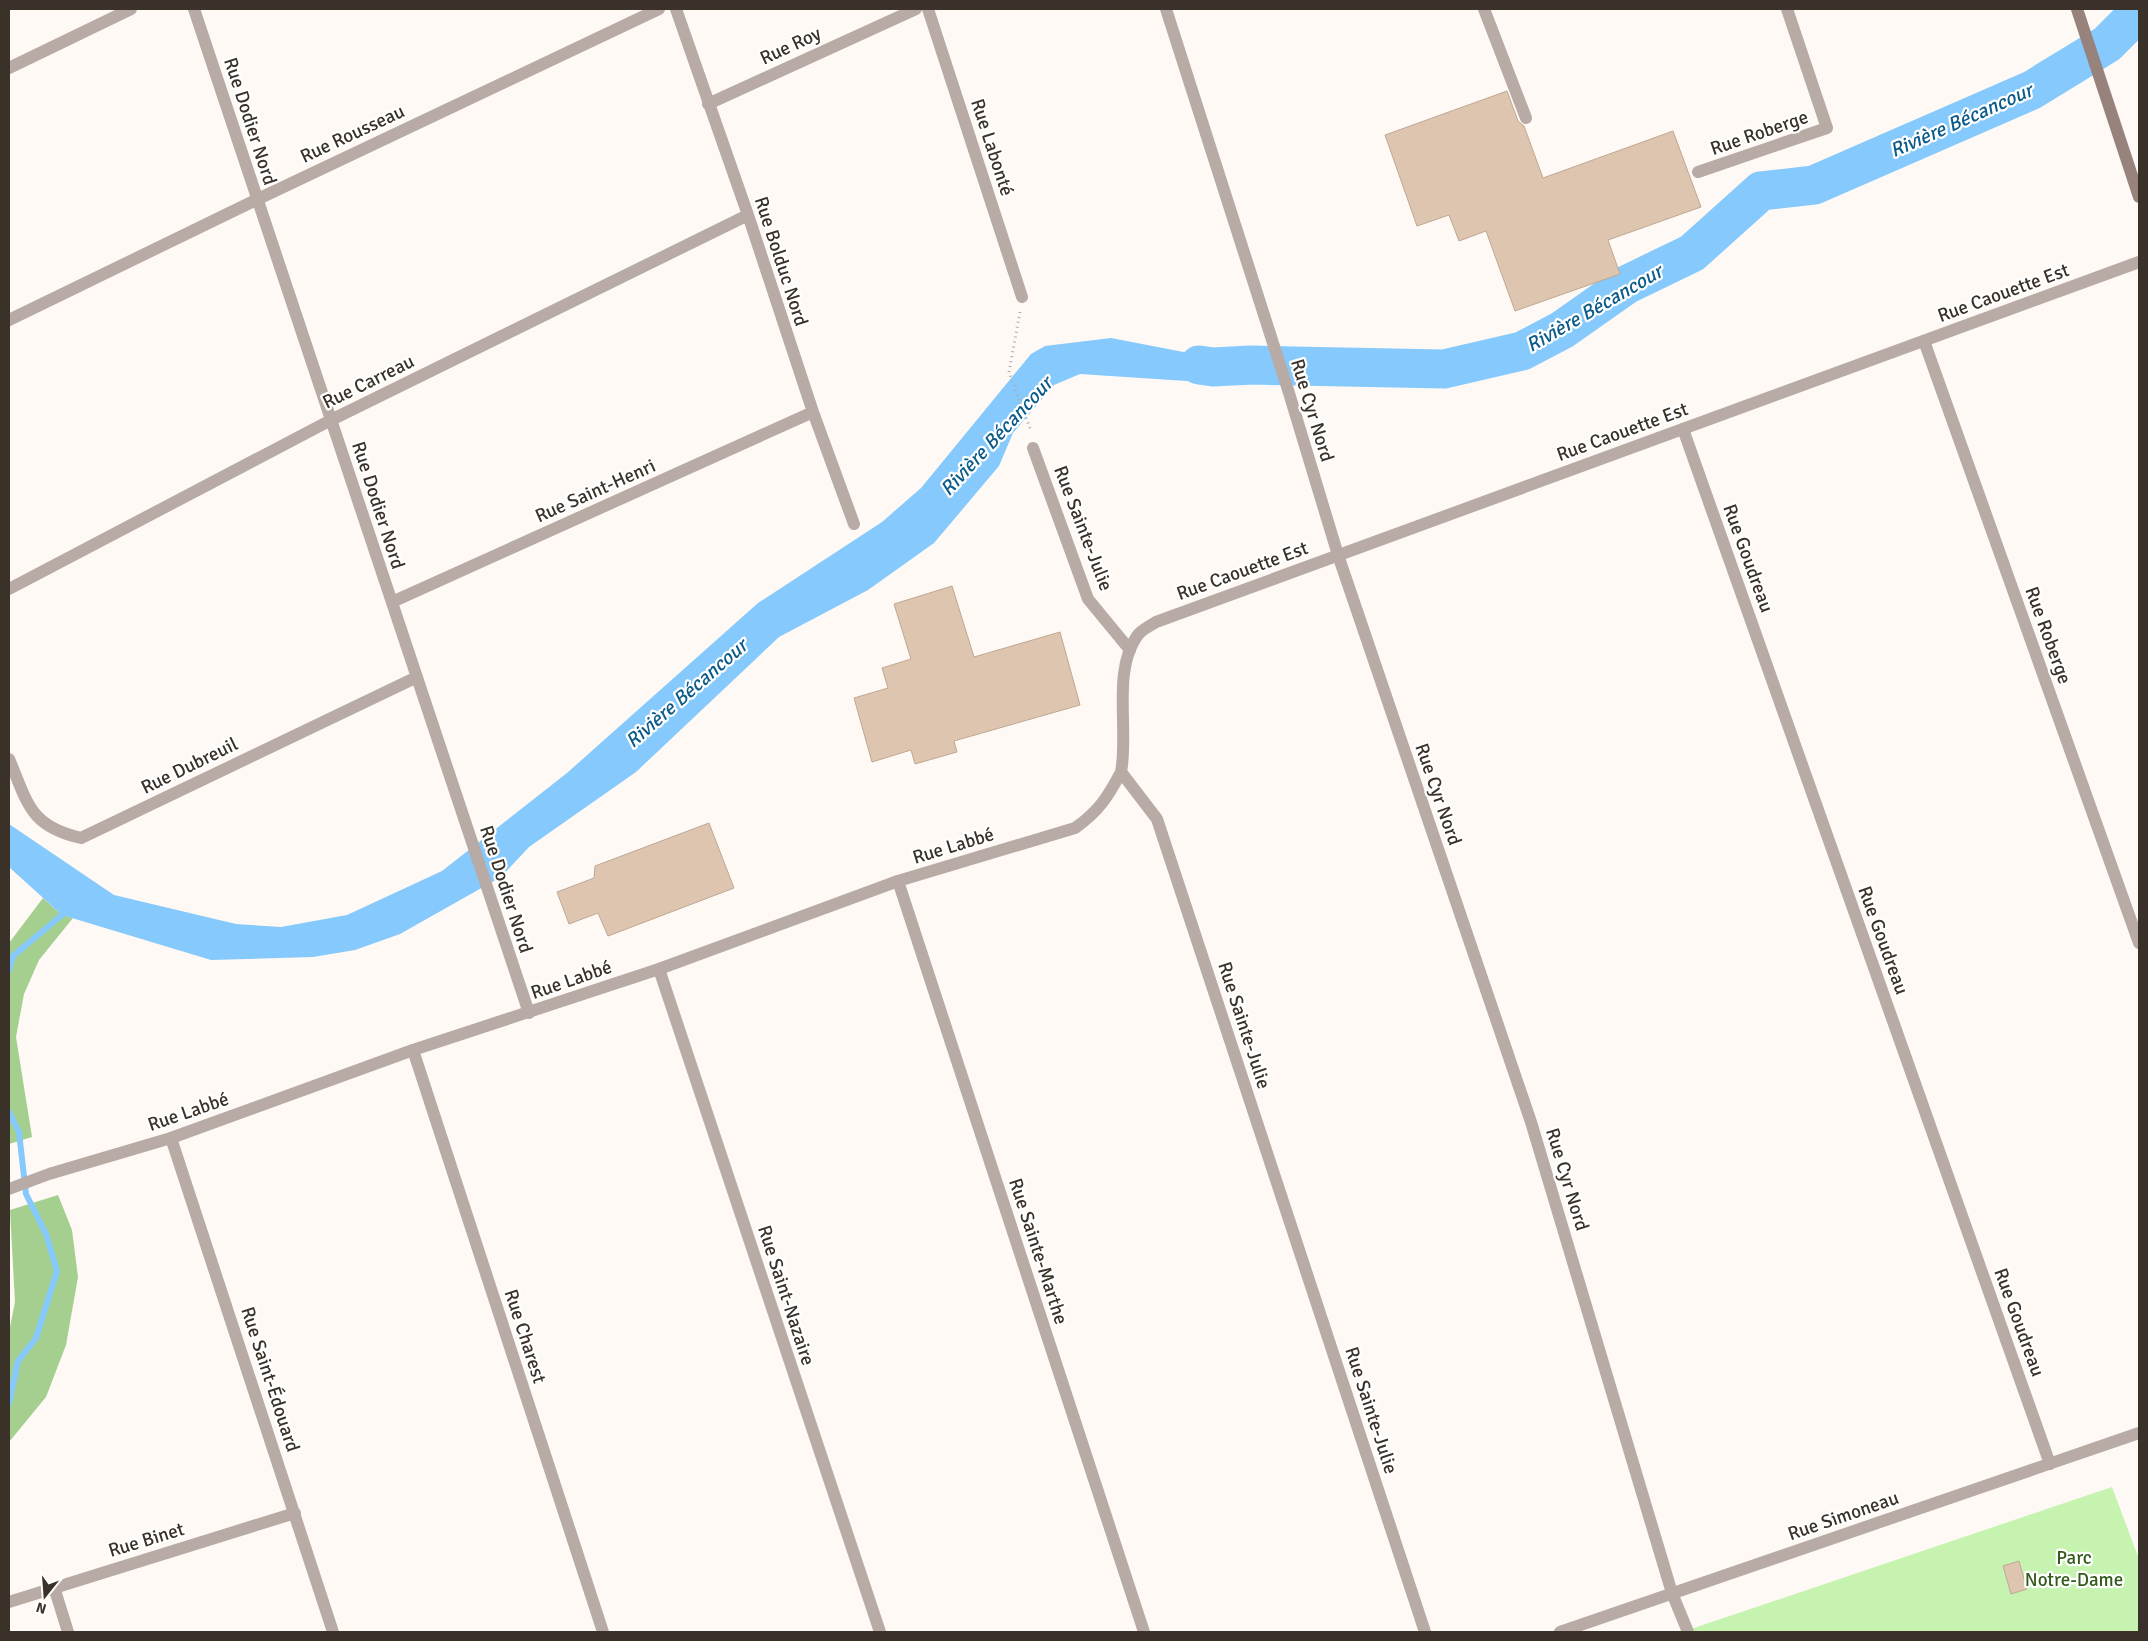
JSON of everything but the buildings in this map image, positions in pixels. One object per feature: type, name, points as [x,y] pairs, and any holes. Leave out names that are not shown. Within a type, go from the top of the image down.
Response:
[{"type":"main road","points":[[2077,9],[2104,86],[2139,197]]},
{"type":"street","points":[[9,68],[131,9]]},
{"type":"street","name":"Rue Dodier Nord","points":[[194,9],[529,1013]]},
{"type":"street","name":"Rue Rousseau","points":[[9,320],[258,199],[659,9]]},
{"type":"street","name":"Rue Bolduc Nord","points":[[676,9],[748,215],[813,412],[854,524]]},
{"type":"street","name":"Rue Roy","points":[[708,104],[916,9]]},
{"type":"street","name":"Rue Labonté","points":[[928,9],[1022,297]]},
{"type":"street","name":"Rue Cyr Nord","points":[[1166,9],[1289,393],[1338,555],[1531,1122],[1672,1593],[1688,1632]]},
{"type":"street","points":[[1484,9],[1526,118]]},
{"type":"street","name":"Rue Roberge","points":[[1698,172],[1827,128],[1787,9]]},
{"type":"street","name":"Rue Carreau","points":[[9,588],[331,420],[748,215]]},
{"type":"street","name":"Rue Caouette Est","points":[[1130,650],[1138,634],[1156,622],[2139,262]]},
{"type":"street","name":"Rue Roberge","points":[[1924,341],[2139,942]]},
{"type":"street","name":"Rue Saint-Henri","points":[[392,602],[813,412]]},
{"type":"street","name":"Rue Goudreau","points":[[1683,429],[2050,1464]]},
{"type":"street","name":"Rue Sainte-Julie","points":[[1033,448],[1088,598],[1130,650]]},
{"type":"street","points":[[1121,772],[1124,755],[1124,672],[1130,650]]},
{"type":"street","name":"Rue Dubreuil","points":[[9,759],[35,815],[48,827],[64,834],[81,838],[417,677]]},
{"type":"street","name":"Rue Sainte-Julie","points":[[1121,772],[1157,819],[1425,1632]]},
{"type":"street","name":"Rue Labbé","points":[[10,1189],[49,1174],[171,1138],[413,1050],[659,969],[898,881],[1075,828],[1092,816],[1110,794],[1121,772]]},
{"type":"street","name":"Rue Sainte-Marthe","points":[[898,881],[1144,1632]]},
{"type":"street","name":"Rue Saint-Nazaire","points":[[659,969],[880,1632]]},
{"type":"street","name":"Rue Charest","points":[[413,1050],[602,1632]]},
{"type":"street","name":"Rue Saint-Édouard","points":[[171,1138],[333,1632]]},
{"type":"street","name":"Rue Simoneau","points":[[1560,1632],[2139,1433]]},
{"type":"street","name":"Rue Binet","points":[[9,1602],[295,1513]]},
{"type":"street","points":[[54,1587],[68,1632]]},
{"type":"path","points":[[1022,297],[1009,372],[1032,434]]},
{"type":"green space","points":[[43,898],[62,915],[73,918],[39,960],[24,994],[16,1037],[32,1137],[9,1144],[9,943]]},
{"type":"green space","points":[[58,1195],[72,1230],[78,1277],[66,1345],[46,1397],[9,1442],[9,1332],[15,1302],[10,1210]]},
{"type":"green space","name":"Parc Notre-Dame","points":[[2112,1487],[2139,1559],[2139,1632],[1682,1632]]},
{"type":"water","points":[[1111,338],[1251,365],[1247,385],[1080,374],[1054,385],[1013,433],[999,466],[934,543],[868,590],[779,637],[636,772],[529,847],[501,877],[400,934],[355,950],[313,957],[211,960],[62,915],[9,867],[9,824],[114,895],[236,924],[281,927],[347,915],[442,871],[567,773],[758,603],[882,522],[921,488],[1031,354],[1045,346]]},
{"type":"waterway","name":"Rivière Bécancour","points":[[1199,365],[1213,367],[1251,365],[1444,369],[1522,351],[1562,330],[1626,285],[1692,253],[1761,191],[1814,185],[2032,90],[2107,44],[2135,16],[2139,9]]},
{"type":"waterway","points":[[9,970],[13,956],[62,915],[65,908]]},
{"type":"waterway","points":[[9,1112],[19,1132],[26,1194],[46,1234],[57,1271],[36,1338],[18,1361],[9,1403]]}]
